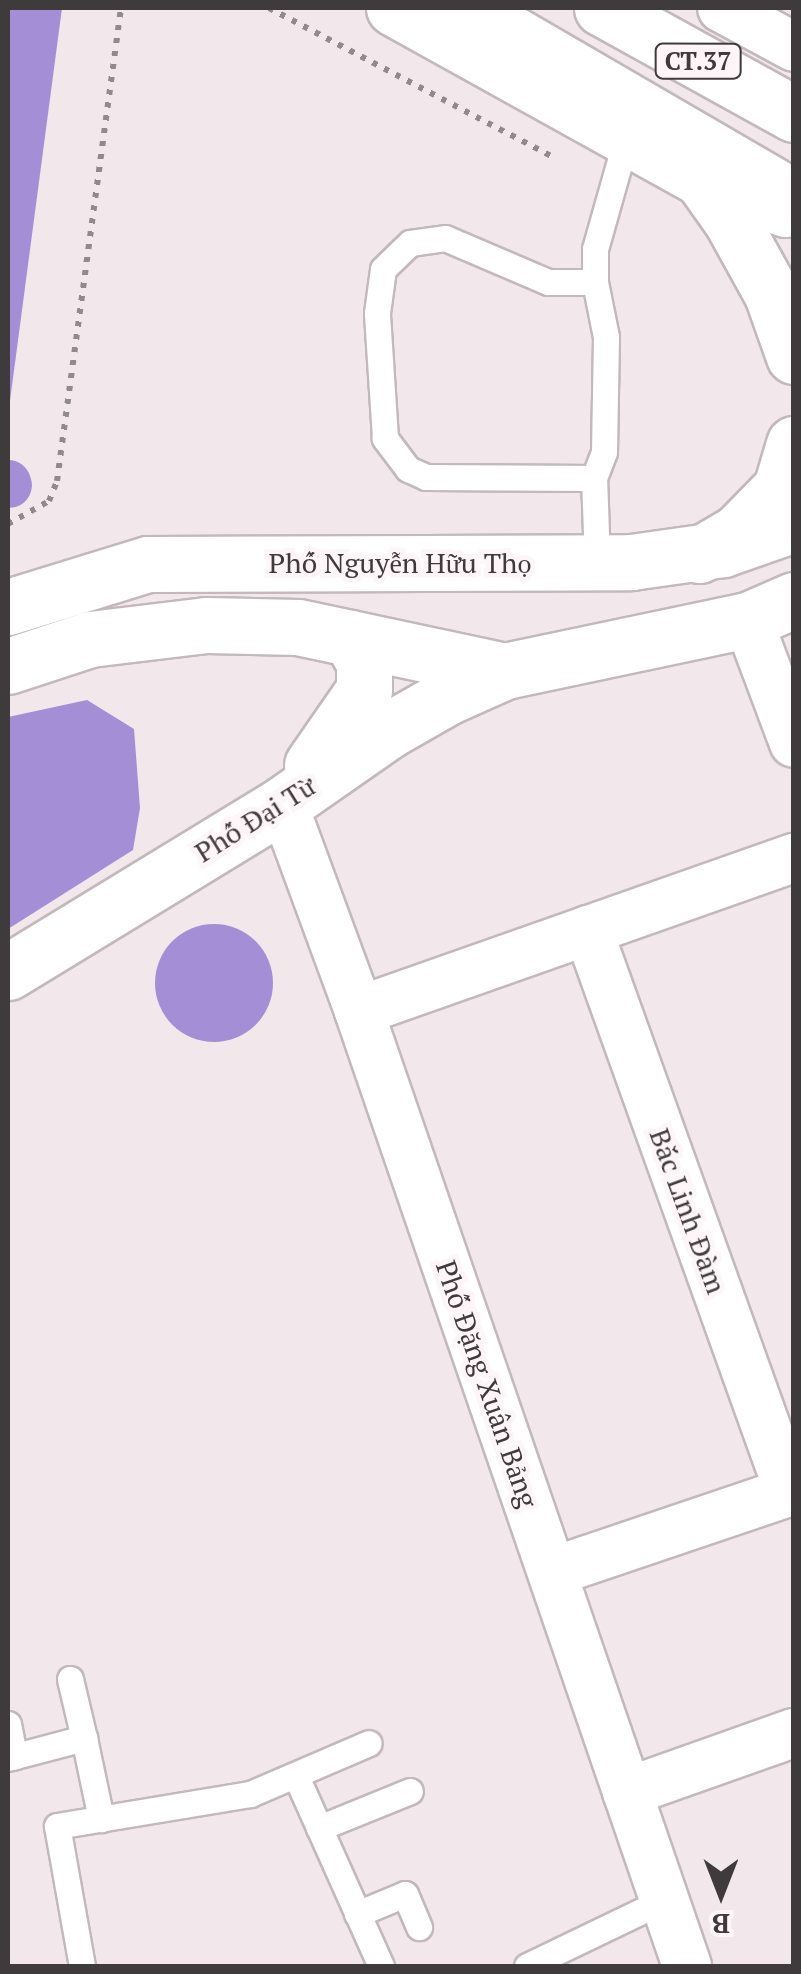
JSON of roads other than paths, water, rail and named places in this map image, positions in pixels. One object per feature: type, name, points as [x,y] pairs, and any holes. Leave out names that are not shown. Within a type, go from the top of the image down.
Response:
[{"type":"main road","points":[[468,8],[794,198]]},
{"type":"main road","name":"CT.37","points":[[602,8],[794,114]]},
{"type":"main road","points":[[397,9],[620,159],[702,179],[794,212]]},
{"type":"main road","points":[[702,179],[732,220],[772,294],[794,356]]},
{"type":"main road","points":[[699,554],[738,532],[782,488],[794,444]]},
{"type":"main road","name":"Phố Nguyễn Hữu Thọ","points":[[8,607],[148,564],[596,562],[699,554],[794,524]]},
{"type":"main road","points":[[8,666],[90,638],[206,625],[298,627],[506,671],[771,610]]},
{"type":"main road","points":[[283,804],[364,690],[364,662],[350,638]]},
{"type":"main road","name":"Phố Đại Từ","points":[[8,972],[283,804],[389,730],[447,697],[506,671]]},
{"type":"street","points":[[722,8],[794,46]]},
{"type":"street","points":[[771,610],[794,743]]},
{"type":"street","name":"Phố Đặng Xuân Bảng","points":[[283,804],[359,1011],[686,1966]]},
{"type":"street","points":[[359,1011],[794,858]]},
{"type":"street","name":"Bắc Linh Đàm","points":[[552,1572],[791,1490],[588,930]]},
{"type":"street","points":[[627,1792],[791,1744]]},
{"type":"lane","points":[[596,562],[594,478],[604,452],[606,337],[595,282],[595,249],[620,159]]},
{"type":"lane","points":[[594,478],[426,477],[408,469],[385,438],[376,313],[382,269],[410,244],[445,238],[548,282],[595,282]]},
{"type":"lane","points":[[70,1679],[101,1819]]},
{"type":"lane","points":[[8,1724],[11,1757],[84,1738]]},
{"type":"lane","points":[[82,1966],[57,1826],[250,1794],[369,1743]]},
{"type":"lane","points":[[296,1776],[381,1966]]},
{"type":"lane","points":[[319,1828],[410,1791]]},
{"type":"lane","points":[[357,1914],[405,1894],[419,1927]]},
{"type":"lane","points":[[528,1966],[664,1900]]}]
